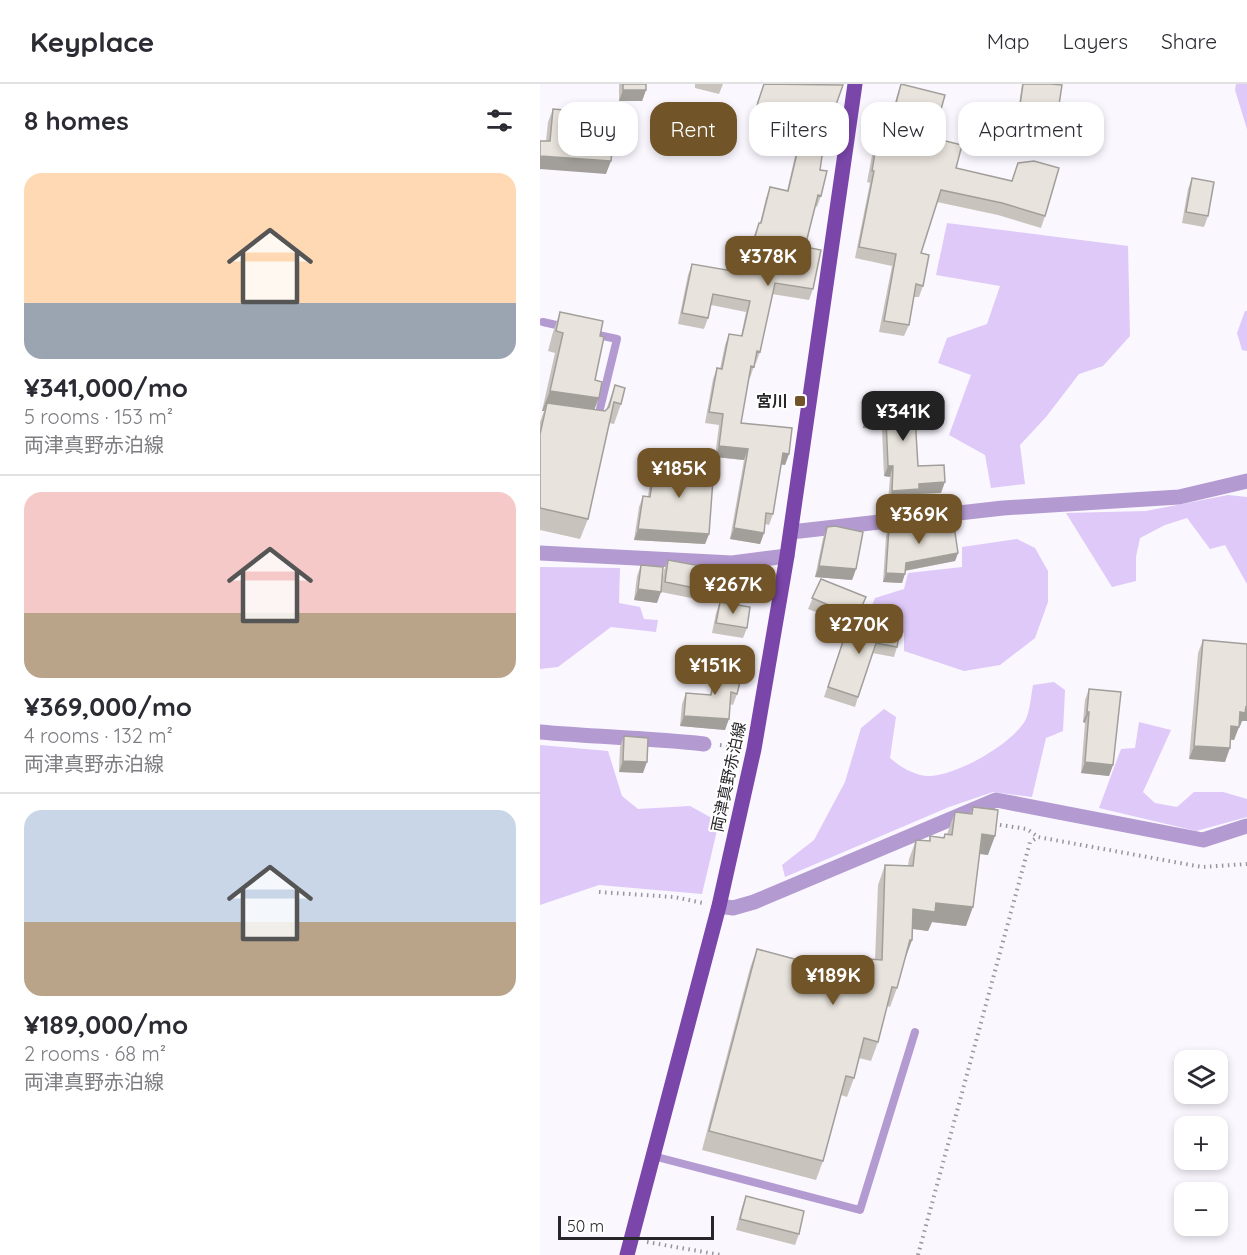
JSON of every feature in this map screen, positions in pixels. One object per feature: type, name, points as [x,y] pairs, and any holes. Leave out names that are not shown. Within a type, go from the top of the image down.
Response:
[{"type":"main road","name":"両津真野赤泊線","points":[[629,1247],[719,906],[754,749],[791,532],[855,84]]},
{"type":"street","points":[[791,532],[1003,508],[1179,497],[1247,481]]},
{"type":"street","points":[[540,553],[732,563],[787,556]]},
{"type":"street","points":[[540,732],[603,738],[654,738],[704,744]]},
{"type":"street","points":[[719,906],[733,908],[754,902],[996,800],[1203,840],[1247,826]]},
{"type":"lane","points":[[543,322],[617,339],[596,425],[585,423]]},
{"type":"lane","points":[[653,1156],[860,1210],[915,1032]]},
{"type":"path","points":[[985,823],[1027,829],[1038,837],[1202,867],[1247,864]]},
{"type":"path","points":[[918,1255],[1030,842],[1038,837]]},
{"type":"path","points":[[599,892],[674,897],[719,906]]},
{"type":"path","points":[[629,1247],[721,1255]]},
{"type":"shaded area","points":[[1236,84],[1247,84],[1247,129],[1235,90]]},
{"type":"shaded area","points":[[947,223],[1128,246],[1130,336],[1103,366],[1079,374],[1046,417],[1020,445],[1025,484],[991,488],[985,455],[949,435],[971,375],[938,363],[947,338],[987,324],[1000,286],[936,275]]},
{"type":"shaded area","points":[[1245,311],[1247,311],[1247,351],[1242,350],[1237,333]]},
{"type":"shaded area","points":[[1228,495],[1247,497],[1247,584],[1225,545],[1210,549],[1187,518],[1165,525],[1140,538],[1136,557],[1136,581],[1112,587],[1066,513],[1146,511]]},
{"type":"shaded area","points":[[1017,539],[1035,548],[1048,571],[1048,602],[1035,638],[1000,665],[964,671],[904,651],[904,633],[864,625],[875,598],[904,589],[908,573],[962,567],[962,547]]},
{"type":"shaded area","points":[[540,567],[620,568],[619,603],[640,607],[644,619],[658,620],[656,632],[611,627],[558,667],[540,669]]},
{"type":"shaded area","points":[[1054,682],[1065,690],[1063,731],[1046,738],[1032,797],[993,792],[949,807],[785,877],[782,865],[814,840],[845,782],[861,728],[884,709],[896,717],[890,758],[909,771],[931,776],[969,764],[1008,739],[1025,721],[1033,685]]},
{"type":"shaded area","points":[[1139,722],[1171,730],[1143,792],[1155,803],[1177,807],[1194,792],[1223,792],[1247,799],[1247,817],[1196,831],[1099,808],[1121,749],[1135,748]]},
{"type":"shaded area","points":[[540,745],[608,751],[622,796],[638,809],[690,806],[719,822],[702,894],[599,885],[540,905]]},
{"type":"building","points":[[623,84],[646,84],[646,90],[623,90]]},
{"type":"building","points":[[764,84],[843,85],[837,102],[758,102]]},
{"type":"building","points":[[901,84],[945,95],[943,102],[896,102]]},
{"type":"building","points":[[1023,84],[1062,85],[1059,102],[1020,102]]},
{"type":"building","points":[[553,109],[558,109],[558,156],[612,156],[611,161],[540,156],[540,141],[550,141]]},
{"type":"building","points":[[946,141],[958,144],[959,156],[956,168],[1012,181],[1018,163],[1034,161],[1059,168],[1045,216],[1002,203],[941,190],[921,253],[929,255],[923,286],[916,284],[909,325],[884,321],[896,254],[859,247],[874,171],[872,171],[874,156],[946,156]]},
{"type":"building","points":[[796,156],[822,156],[820,170],[827,171],[821,196],[818,195],[805,247],[821,250],[813,289],[775,283],[760,352],[757,351],[754,367],[751,366],[741,423],[792,428],[789,454],[783,453],[773,514],[766,513],[764,533],[734,528],[748,449],[719,446],[723,414],[709,412],[717,368],[722,369],[729,334],[742,336],[750,301],[713,294],[708,318],[682,313],[692,264],[744,273],[759,223],[761,223],[770,187],[788,191]]},
{"type":"building","points":[[1192,178],[1214,182],[1208,216],[1186,212]]},
{"type":"building","points":[[560,312],[603,321],[600,336],[604,337],[595,380],[602,382],[599,398],[550,391],[563,333],[556,331]]},
{"type":"building","points":[[615,385],[625,388],[621,404],[614,402],[588,519],[540,508],[540,434],[547,403],[605,411],[609,407]]},
{"type":"building","points":[[868,396],[919,399],[916,433],[918,466],[944,465],[945,482],[919,484],[919,489],[892,491],[893,466],[888,466],[886,419],[866,418]]},
{"type":"building","points":[[656,458],[678,462],[677,464],[714,466],[709,534],[638,529],[643,496],[650,497]]},
{"type":"building","points":[[953,519],[958,553],[906,563],[905,574],[886,573],[889,527],[933,530],[931,523]]},
{"type":"building","points":[[835,526],[863,532],[856,569],[819,566],[827,527]]},
{"type":"building","points":[[668,560],[706,567],[706,572],[718,574],[715,592],[665,582]]},
{"type":"building","points":[[641,565],[663,567],[661,592],[638,589]]},
{"type":"building","points":[[821,579],[866,597],[857,617],[812,598]]},
{"type":"building","points":[[720,602],[750,607],[747,628],[716,623]]},
{"type":"building","points":[[850,620],[900,629],[897,647],[876,643],[858,697],[828,687]]},
{"type":"building","points":[[1203,640],[1247,644],[1247,708],[1245,713],[1240,712],[1239,727],[1231,726],[1230,748],[1194,746]]},
{"type":"building","points":[[718,664],[743,670],[737,694],[731,692],[729,719],[684,716],[686,693],[711,695]]},
{"type":"building","points":[[1089,689],[1121,692],[1113,765],[1085,762]]},
{"type":"building","points":[[624,736],[648,738],[647,762],[623,761]]},
{"type":"building","points":[[973,807],[998,810],[995,836],[982,834],[973,907],[936,903],[935,912],[913,909],[912,940],[910,940],[897,988],[892,987],[878,1042],[864,1038],[854,1078],[846,1076],[823,1161],[709,1131],[757,949],[824,967],[827,956],[882,960],[885,865],[913,866],[916,840],[930,841],[930,836],[944,838],[945,834],[952,835],[955,812],[972,814]]},
{"type":"building","points":[[746,1196],[804,1211],[799,1234],[740,1219]]},
{"type":"place","name":"宮川","points":[[800,401]]}]
